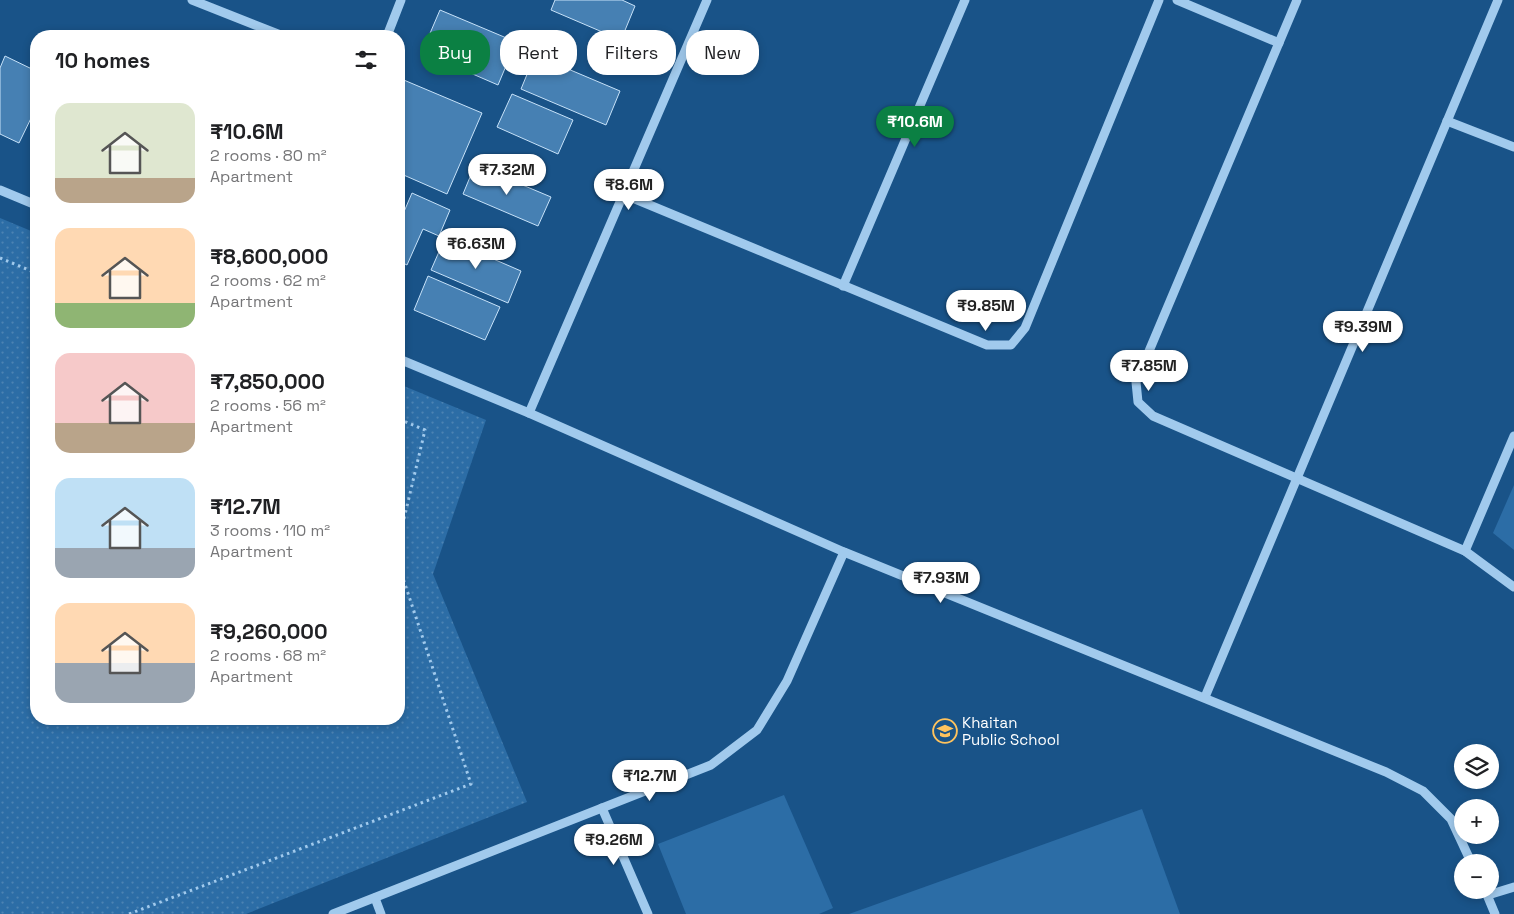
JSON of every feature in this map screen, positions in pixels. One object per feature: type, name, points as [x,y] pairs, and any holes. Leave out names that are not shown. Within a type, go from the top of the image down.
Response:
[{"type":"street","points":[[390,30],[402,0]]},
{"type":"street","points":[[528,414],[707,0]]},
{"type":"street","points":[[843,286],[964,0]]},
{"type":"street","points":[[623,194],[987,345],[1011,345],[1025,328],[1160,0]]},
{"type":"street","points":[[1177,0],[1279,43]]},
{"type":"street","points":[[1297,0],[1136,382],[1138,402],[1153,416],[1465,551],[1514,587]]},
{"type":"street","points":[[1205,697],[1498,0]]},
{"type":"street","points":[[198,1],[268,30]]},
{"type":"street","points":[[1447,121],[1514,148]]},
{"type":"street","points":[[0,190],[30,202]]},
{"type":"street","points":[[405,362],[844,552],[1386,772],[1423,791],[1451,819],[1467,854]]},
{"type":"street","points":[[1465,551],[1514,436]]},
{"type":"street","points":[[333,914],[711,765],[758,730],[787,681],[844,552]]},
{"type":"street","points":[[602,808],[648,914]]},
{"type":"street","points":[[1499,890],[1514,887]]},
{"type":"street","points":[[374,898],[381,914]]},
{"type":"street","points":[[1490,899],[1495,914]]},
{"type":"path","points":[[0,258],[30,270]]},
{"type":"path","points":[[405,422],[425,430],[405,515]]},
{"type":"path","points":[[129,914],[471,784],[405,584]]},
{"type":"shaded area","points":[[0,218],[30,230],[30,725],[405,725],[405,386],[486,420],[433,574],[527,802],[246,914],[0,914]]},
{"type":"shaded area","points":[[1514,485],[1514,550],[1493,533]]},
{"type":"shaded area","points":[[784,795],[833,908],[819,914],[686,914],[658,844]]},
{"type":"shaded area","points":[[1142,809],[1180,914],[849,914]]},
{"type":"building","points":[[555,0],[622,0],[635,6],[625,30],[598,30],[551,10]]},
{"type":"building","points":[[440,10],[488,30],[431,30]]},
{"type":"building","points":[[490,31],[500,35],[500,75],[502,75],[498,85],[475,75],[490,75]]},
{"type":"building","points":[[5,56],[30,68],[30,120],[19,143],[0,134],[0,68]]},
{"type":"building","points":[[577,73],[620,91],[606,125],[521,89],[527,75],[577,75]]},
{"type":"building","points":[[405,81],[482,113],[447,194],[405,176]]},
{"type":"building","points":[[512,94],[573,120],[558,154],[497,127]]},
{"type":"building","points":[[475,165],[551,197],[538,226],[463,194]]},
{"type":"building","points":[[412,193],[450,210],[439,236],[423,229],[407,265],[405,264],[405,209]]},
{"type":"building","points":[[445,238],[521,271],[508,303],[431,270]]},
{"type":"building","points":[[428,276],[500,307],[485,340],[414,310]]},
{"type":"place","name":"Khaitan Public School","points":[[945,731]]}]
